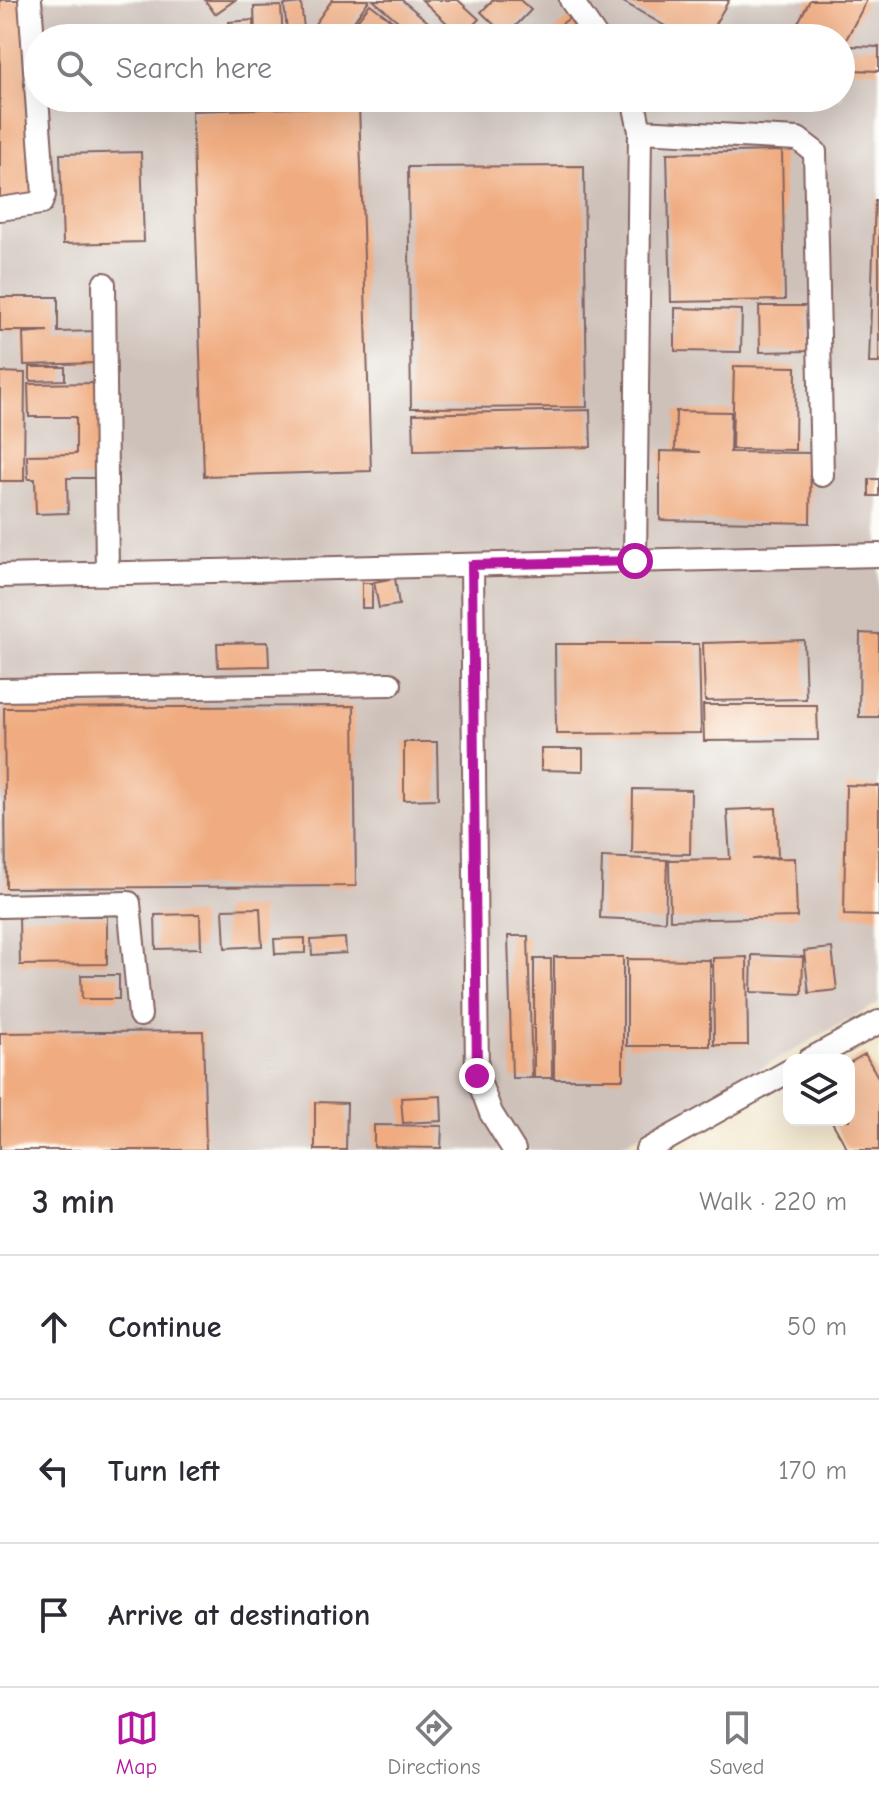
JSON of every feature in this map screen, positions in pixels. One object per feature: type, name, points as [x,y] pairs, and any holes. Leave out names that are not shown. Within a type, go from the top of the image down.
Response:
[{"type":"street","points":[[30,0],[32,24]]},
{"type":"street","points":[[571,0],[587,24]]},
{"type":"street","points":[[0,209],[41,203],[44,195],[38,112]]},
{"type":"street","points":[[635,561],[640,131],[636,112]]},
{"type":"street","points":[[640,131],[798,139],[815,152],[822,475]]},
{"type":"street","points":[[104,284],[107,574]]},
{"type":"street","points":[[0,576],[879,555]]},
{"type":"street","points":[[472,565],[477,1076],[491,1113],[514,1150]]},
{"type":"street","points":[[0,690],[390,684]]},
{"type":"street","points":[[0,906],[129,903],[140,1015]]},
{"type":"street","points":[[820,1054],[879,1022]]},
{"type":"street","points":[[647,1150],[783,1074]]},
{"type":"shaded area","points":[[0,0],[879,0],[879,1003],[612,1150],[0,1150]]},
{"type":"building","points":[[0,0],[26,0],[24,112],[31,112],[35,203],[0,204]]},
{"type":"building","points":[[205,0],[235,0],[215,14]]},
{"type":"building","points":[[332,0],[369,0],[352,24],[315,24]]},
{"type":"building","points":[[373,0],[402,0],[430,24],[401,24]]},
{"type":"building","points":[[422,0],[458,0],[479,19],[474,24],[448,24]]},
{"type":"building","points":[[493,0],[520,0],[531,10],[518,24],[494,24],[481,12]]},
{"type":"building","points":[[620,0],[729,0],[715,24],[662,24]]},
{"type":"building","points":[[810,0],[867,0],[854,24],[797,24]]},
{"type":"building","points":[[301,3],[303,24],[286,24],[284,5]]},
{"type":"building","points":[[370,4],[396,24],[355,24]]},
{"type":"building","points":[[281,6],[282,24],[255,24],[254,7]]},
{"type":"building","points":[[574,15],[579,24],[561,24]]},
{"type":"building","points":[[253,20],[253,24],[229,24]]},
{"type":"building","points":[[855,46],[879,47],[879,71],[855,70]]},
{"type":"building","points":[[192,112],[359,112],[371,471],[204,476]]},
{"type":"building","points":[[782,151],[785,300],[671,302],[667,153]]},
{"type":"building","points":[[141,152],[144,242],[63,244],[60,154]]},
{"type":"building","points":[[584,166],[587,407],[411,408],[408,167]]},
{"type":"building","points":[[875,200],[879,200],[879,363],[869,363]]},
{"type":"building","points":[[0,297],[58,297],[58,332],[99,331],[100,363],[24,365],[23,333],[48,331],[0,331]]},
{"type":"building","points":[[759,306],[807,306],[808,351],[760,352]]},
{"type":"building","points":[[675,308],[742,310],[741,352],[675,351]]},
{"type":"building","points":[[734,366],[796,367],[795,450],[732,449]]},
{"type":"building","points":[[30,367],[65,367],[65,380],[30,381]]},
{"type":"building","points":[[0,372],[25,373],[24,481],[0,481]]},
{"type":"building","points":[[99,383],[99,478],[67,478],[68,513],[36,514],[35,479],[28,479],[27,455],[76,454],[76,417],[29,417],[28,384]]},
{"type":"building","points":[[590,410],[591,447],[414,451],[413,414]]},
{"type":"building","points":[[676,411],[731,412],[730,452],[811,453],[810,523],[660,520],[660,451],[700,452],[675,450]]},
{"type":"building","points":[[869,479],[879,479],[879,496],[869,496]]},
{"type":"building","points":[[395,578],[399,605],[379,608],[374,582]]},
{"type":"building","points":[[362,583],[372,583],[372,608],[362,608]]},
{"type":"building","points":[[860,633],[879,634],[879,717],[859,717]]},
{"type":"building","points":[[804,640],[806,699],[705,701],[703,643]]},
{"type":"building","points":[[268,642],[269,666],[218,667],[217,643]]},
{"type":"building","points":[[555,644],[699,644],[701,733],[556,734]]},
{"type":"building","points":[[703,705],[817,705],[818,740],[704,741]]},
{"type":"building","points":[[354,706],[356,886],[6,888],[4,708]]},
{"type":"building","points":[[404,742],[437,742],[438,799],[404,800]]},
{"type":"building","points":[[541,749],[583,749],[583,771],[541,770]]},
{"type":"building","points":[[846,785],[879,786],[879,916],[844,915]]},
{"type":"building","points":[[633,789],[691,790],[690,854],[632,853]]},
{"type":"building","points":[[776,808],[778,857],[752,859],[795,858],[797,917],[670,920],[669,860],[730,859],[727,810]]},
{"type":"building","points":[[602,857],[667,860],[665,921],[600,918]]},
{"type":"building","points":[[260,908],[262,946],[225,948],[223,909]]},
{"type":"building","points":[[200,914],[201,948],[156,949],[155,915]]},
{"type":"building","points":[[19,916],[107,916],[107,964],[20,965]]},
{"type":"building","points":[[508,936],[528,936],[532,1078],[512,1078]]},
{"type":"building","points":[[305,938],[305,953],[275,954],[274,939]]},
{"type":"building","points":[[345,938],[346,953],[312,955],[311,940]]},
{"type":"building","points":[[832,948],[837,990],[809,993],[804,951]]},
{"type":"building","points":[[752,955],[803,957],[802,994],[751,992]]},
{"type":"building","points":[[554,957],[623,957],[623,1079],[554,1079]]},
{"type":"building","points":[[747,957],[748,1045],[714,1045],[713,958]]},
{"type":"building","points":[[534,959],[551,959],[552,1078],[534,1078]]},
{"type":"building","points":[[627,959],[710,960],[710,1046],[627,1046]]},
{"type":"building","points":[[81,975],[119,975],[119,999],[82,999]]},
{"type":"building","points":[[203,1031],[206,1150],[0,1150],[0,1033]]},
{"type":"building","points":[[865,1054],[879,1079],[879,1150],[848,1150],[834,1126],[855,1126],[855,1060]]},
{"type":"building","points":[[441,1096],[442,1121],[403,1123],[401,1098]]},
{"type":"building","points":[[315,1102],[347,1103],[346,1150],[315,1150]]},
{"type":"building","points":[[374,1125],[442,1126],[441,1148],[374,1147]]},
{"type":"route","points":[[477,1076],[472,565],[635,561]]}]
